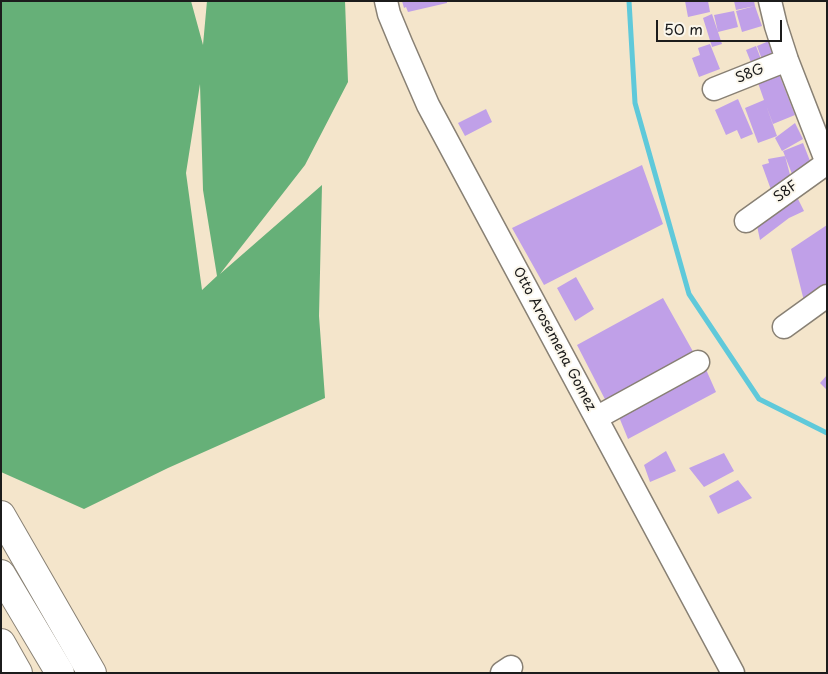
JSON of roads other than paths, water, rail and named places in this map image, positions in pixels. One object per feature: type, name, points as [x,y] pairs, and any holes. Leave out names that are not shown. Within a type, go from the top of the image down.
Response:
[{"type":"main road","points":[[1,515],[92,673]]},
{"type":"main road","points":[[1,574],[60,673]]},
{"type":"main road","points":[[1,644],[18,673]]},
{"type":"street","name":"Otto Arosemena Gomez","points":[[386,1],[389,14],[428,105],[733,673]]},
{"type":"street","points":[[770,1],[787,60],[823,138],[827,163]]},
{"type":"street","name":"S8G","points":[[714,89],[787,60]]},
{"type":"street","name":"S8F","points":[[746,221],[827,163]]},
{"type":"street","points":[[784,327],[827,296]]},
{"type":"street","points":[[596,418],[698,362]]},
{"type":"waterway","points":[[629,1],[635,103],[689,294],[759,399],[827,433]]}]
